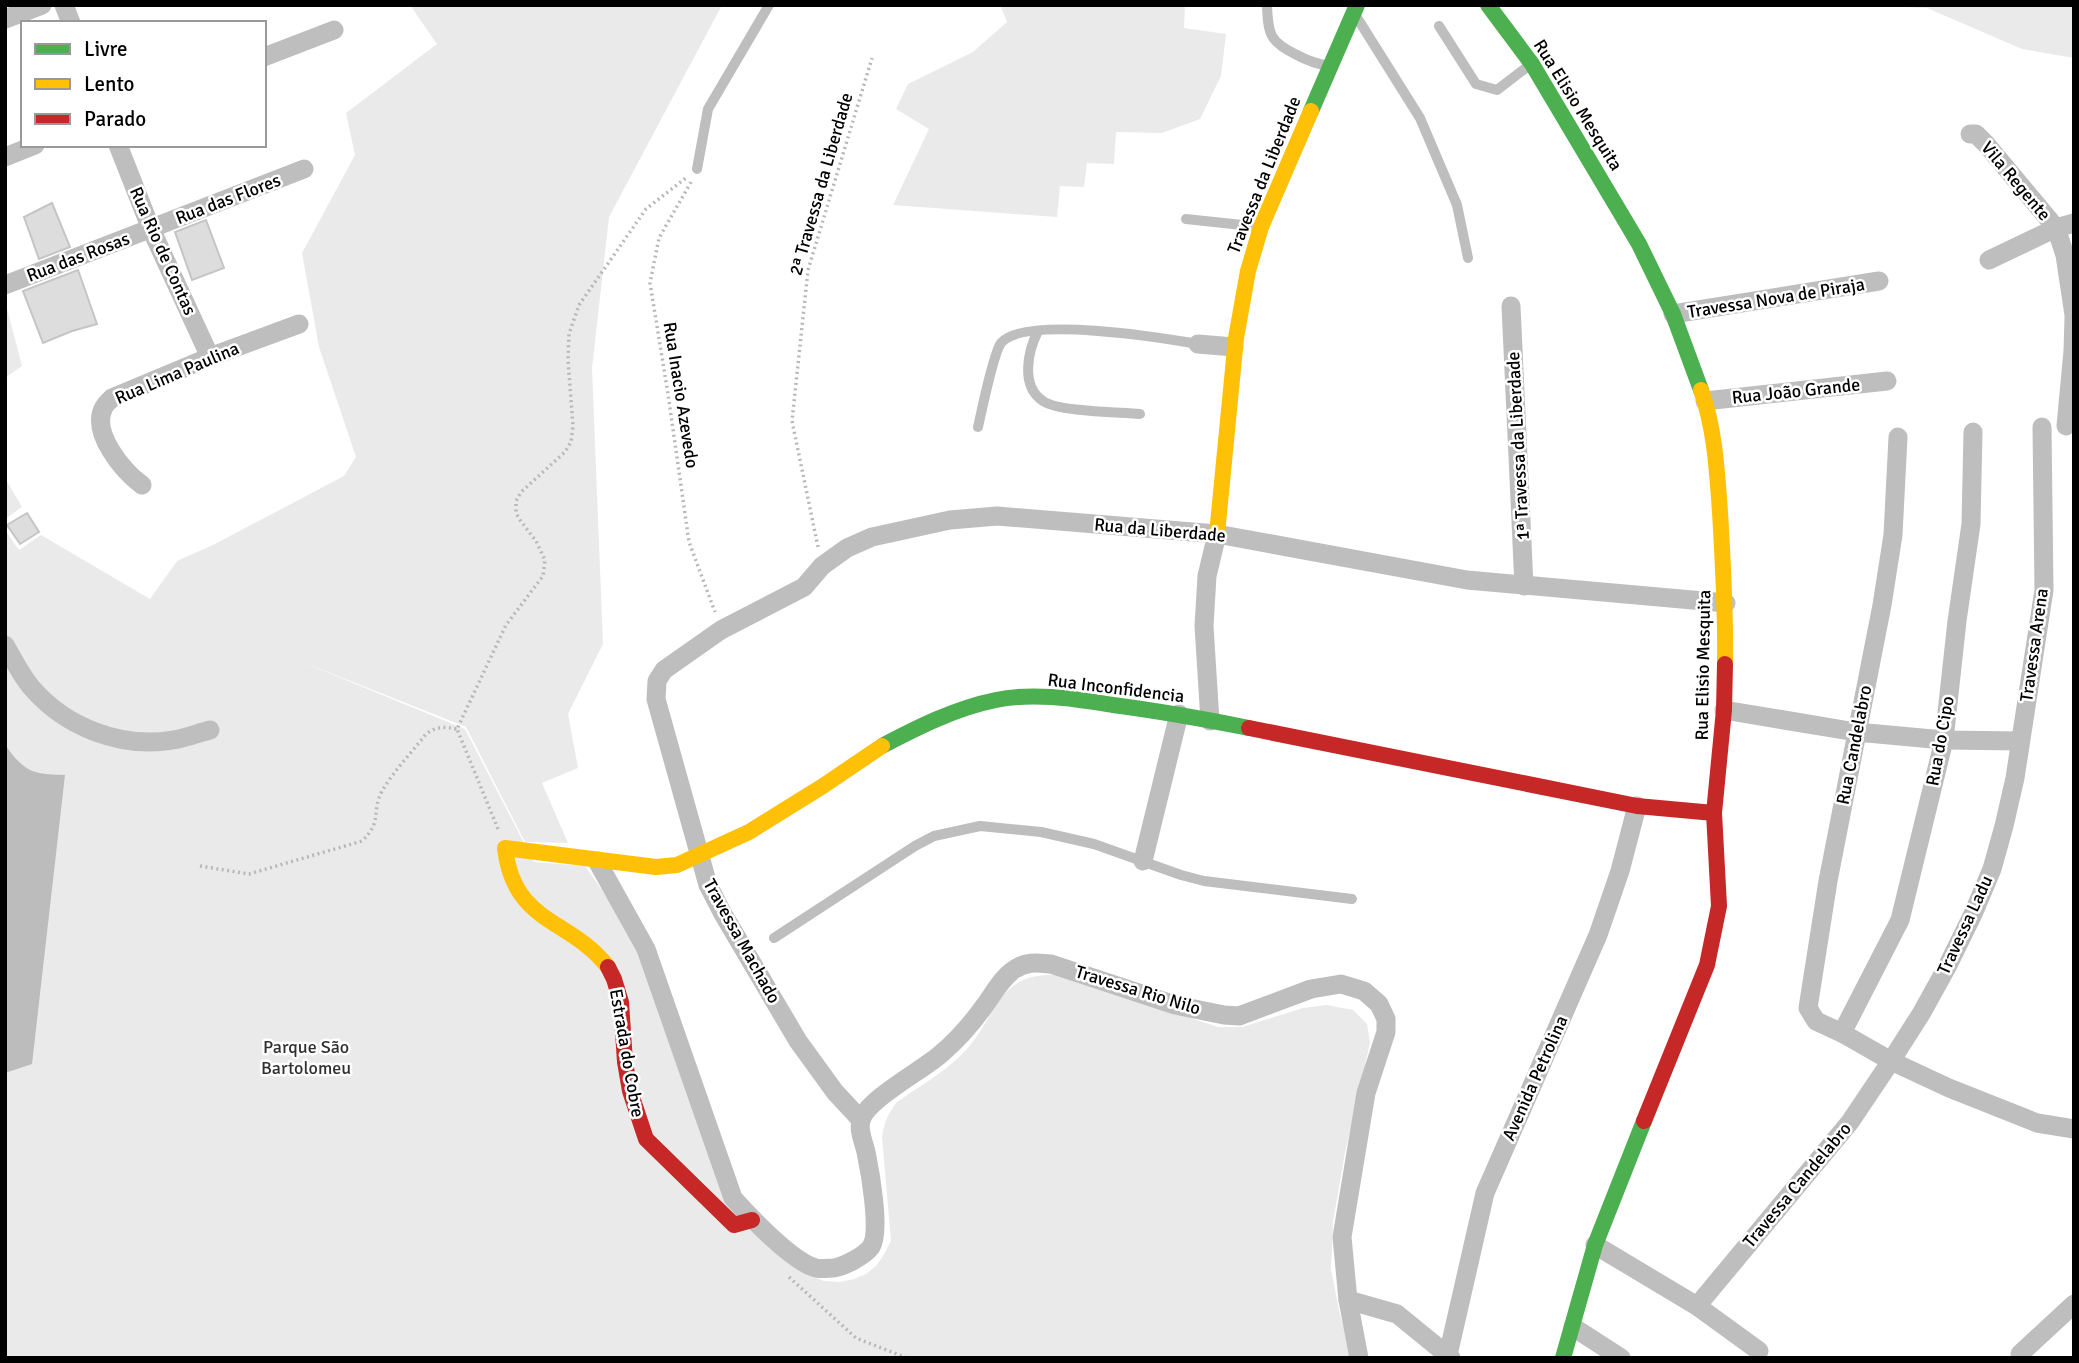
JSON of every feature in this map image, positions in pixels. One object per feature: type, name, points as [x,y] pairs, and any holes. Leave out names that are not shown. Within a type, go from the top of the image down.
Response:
[{"type":"street","points":[[5,19],[42,5]]},
{"type":"street","name":"Rua Elisio Mesquita","points":[[1488,5],[1532,64],[1633,233],[1673,314],[1705,401],[1716,456],[1726,603],[1724,710],[1714,813],[1719,906],[1707,965],[1595,1245],[1563,1358]]},
{"type":"street","name":"Travessa da Liberdade","points":[[1217,534],[1234,347],[1250,258],[1355,9]]},
{"type":"street","points":[[266,56],[334,30]]},
{"type":"street","name":"Vila Regente","points":[[1970,134],[1976,134],[2065,226],[2065,256],[2074,317],[2066,426]]},
{"type":"street","points":[[5,157],[31,147]]},
{"type":"street","name":"Rua Rio de Contas","points":[[119,147],[151,229],[210,357]]},
{"type":"street","name":"Rua das Flores","points":[[151,229],[304,169]]},
{"type":"street","points":[[1989,261],[2065,226]]},
{"type":"street","name":"Rua das Rosas","points":[[5,285],[151,229]]},
{"type":"street","name":"Travessa Nova de Piraja","points":[[1673,314],[1879,281]]},
{"type":"street","name":"1ª Travessa da Liberdade","points":[[1511,306],[1524,586]]},
{"type":"street","name":"Rua Lima Paulina","points":[[142,485],[123,469],[106,442],[101,418],[104,407],[112,398],[299,324]]},
{"type":"street","points":[[1198,344],[1234,347]]},
{"type":"street","name":"Rua João Grande","points":[[1705,401],[1888,381]]},
{"type":"street","name":"Travessa Arena","points":[[2015,778],[2044,590],[2042,427]]},
{"type":"street","name":"Rua do Cipo","points":[[1842,1033],[1900,920],[1944,740],[1971,524],[1973,432]]},
{"type":"street","name":"Rua Candelabro","points":[[1898,438],[1893,536],[1828,881],[1808,1008],[1816,1021],[1949,1088],[2037,1123],[2074,1129]]},
{"type":"street","name":"Rua da Liberdade","points":[[656,699],[657,681],[664,670],[721,630],[804,587],[822,566],[847,548],[872,537],[950,520],[997,516],[1217,534],[1467,580],[1726,603]]},
{"type":"street","points":[[1210,721],[1203,626],[1207,576],[1217,534]]},
{"type":"street","points":[[5,646],[30,686],[49,705],[63,716],[95,731],[120,740],[147,742],[173,740],[210,730]]},
{"type":"street","name":"Rua Inconfidencia","points":[[505,848],[656,867],[677,865],[749,832],[823,786],[876,748],[915,728],[996,701],[1030,697],[1067,698],[1179,714],[1637,806],[1714,813]]},
{"type":"street","name":"Travessa Machado","points":[[656,699],[708,884],[797,1041],[860,1120]]},
{"type":"street","points":[[1724,710],[1856,733],[1944,740],[2020,741]]},
{"type":"street","points":[[1143,861],[1179,714]]},
{"type":"street","name":"Travessa Ladu","points":[[1891,1061],[1921,1014],[1973,914],[1992,869],[2015,778]]},
{"type":"street","name":"Avenida Petrolina","points":[[1449,1356],[1485,1193],[1598,935],[1620,871],[1637,806]]},
{"type":"street","name":"Estrada do Cobre","points":[[505,848],[506,860],[520,898],[543,918],[587,945],[607,965],[617,984],[623,1013],[625,1064],[638,1123],[646,1139],[734,1225],[752,1220]]},
{"type":"street","points":[[597,861],[646,949],[733,1198],[752,1220],[802,1262],[816,1269],[838,1267],[856,1258],[870,1247],[876,1232],[860,1120]]},
{"type":"street","name":"Travessa Rio Nilo","points":[[860,1120],[881,1097],[943,1052],[984,1007],[995,989],[1009,974],[1031,962],[1051,964],[1175,1004],[1239,1016],[1311,989],[1341,984],[1364,991],[1379,1004],[1387,1019],[1380,1052],[1366,1093],[1342,1237],[1348,1300],[1359,1358]]},
{"type":"street","name":"Travessa Candelabro","points":[[1697,1306],[1850,1122],[1891,1061]]},
{"type":"street","points":[[1595,1245],[1697,1306],[1759,1351]]},
{"type":"street","points":[[1348,1300],[1397,1314],[1449,1356]]},
{"type":"street","points":[[2020,1354],[2074,1304]]},
{"type":"street","points":[[1573,1327],[1621,1358]]},
{"type":"lane","points":[[697,169],[708,109],[769,5]]},
{"type":"lane","points":[[1267,5],[1269,31],[1276,44],[1311,62],[1330,66]]},
{"type":"lane","points":[[1355,9],[1420,118],[1457,205],[1468,258]]},
{"type":"lane","points":[[1439,26],[1476,84],[1497,90],[1532,64]]},
{"type":"lane","points":[[1185,219],[1261,228]]},
{"type":"lane","points":[[978,427],[996,355],[1002,343],[1012,335],[1038,331],[1097,331],[1198,344]]},
{"type":"lane","points":[[1038,331],[1028,359],[1029,377],[1033,391],[1043,401],[1057,407],[1140,414]]},
{"type":"lane","points":[[774,938],[915,846],[934,836],[980,826],[1041,832],[1094,844],[1204,881],[1352,899]]},
{"type":"path","name":"2ª Travessa da Liberdade","points":[[822,566],[792,421],[808,270],[872,58]]},
{"type":"path","name":"Rua Inacio Azevedo","points":[[697,169],[659,237],[650,283],[689,542],[721,630]]},
{"type":"path","points":[[505,848],[457,729],[506,625],[543,576],[545,559],[516,513],[516,501],[521,492],[565,452],[571,442],[573,426],[568,360],[569,334],[579,305],[646,209],[697,169]]},
{"type":"path","points":[[200,866],[249,874],[362,841],[373,831],[377,804],[382,792],[426,734],[435,728],[457,729]]},
{"type":"path","points":[[780,1269],[856,1338],[907,1358]]},
{"type":"green space","name":"Parque São Bartolomeu","points":[[410,5],[722,5],[609,217],[592,368],[603,644],[568,714],[578,768],[542,783],[568,843],[525,842],[466,727],[295,659],[465,729],[534,862],[585,866],[635,937],[727,1200],[808,1275],[824,1281],[840,1282],[866,1274],[876,1266],[891,1241],[882,1137],[891,1110],[897,1102],[956,1060],[975,1039],[1009,989],[1021,981],[1037,976],[1058,975],[1218,1027],[1242,1027],[1303,1008],[1327,1005],[1353,1010],[1367,1024],[1370,1043],[1345,1153],[1333,1222],[1331,1269],[1340,1315],[1354,1358],[5,1358],[5,530],[19,550],[41,535],[150,599],[177,561],[344,476],[356,457],[319,347],[302,253],[355,155],[346,113],[437,44]]},
{"type":"green space","points":[[1000,5],[1185,5],[1184,28],[1226,34],[1221,76],[1200,119],[1162,133],[1116,132],[1114,164],[1087,163],[1084,187],[1060,186],[1057,217],[893,205],[929,129],[896,109],[908,84],[973,52],[1007,22]]},
{"type":"green space","points":[[1856,5],[2074,5],[2074,58],[2022,49],[1927,8]]},
{"type":"green space","points":[[5,301],[22,366],[5,378]]},
{"type":"green space","points":[[5,478],[22,507],[5,519]]},
{"type":"shaded area","points":[[5,745],[30,770],[65,775],[32,1064],[5,1073]]},
{"type":"building","points":[[52,203],[70,247],[39,259],[24,217]]},
{"type":"building","points":[[206,220],[224,268],[192,280],[175,232]]},
{"type":"building","points":[[78,270],[97,324],[43,343],[23,291]]},
{"type":"building","points":[[27,513],[39,532],[20,544],[7,525]]},
{"type":"traffic: fast","points":[[1311,111],[1357,5]]},
{"type":"traffic: fast","points":[[1488,5],[1532,64],[1639,244],[1673,314],[1701,390]]},
{"type":"traffic: fast","points":[[882,746],[923,725],[966,708],[996,700],[1025,697],[1084,701],[1249,728]]},
{"type":"traffic: fast","points":[[1563,1358],[1595,1245],[1644,1121]]},
{"type":"traffic: slow","points":[[1217,534],[1236,338],[1248,271],[1261,227],[1311,111]]},
{"type":"traffic: slow","points":[[1701,390],[1712,435],[1718,481],[1725,664]]},
{"type":"traffic: slow","points":[[608,967],[577,938],[531,906],[519,892],[510,873],[505,848],[656,867],[677,865],[749,832],[882,746]]},
{"type":"traffic: jam","points":[[1644,1121],[1707,965],[1719,906],[1714,813],[1724,710],[1725,664]]},
{"type":"traffic: jam","points":[[1249,728],[1637,806],[1714,813]]},
{"type":"traffic: jam","points":[[608,967],[621,1002],[630,1091],[646,1139],[734,1225],[752,1220]]}]
